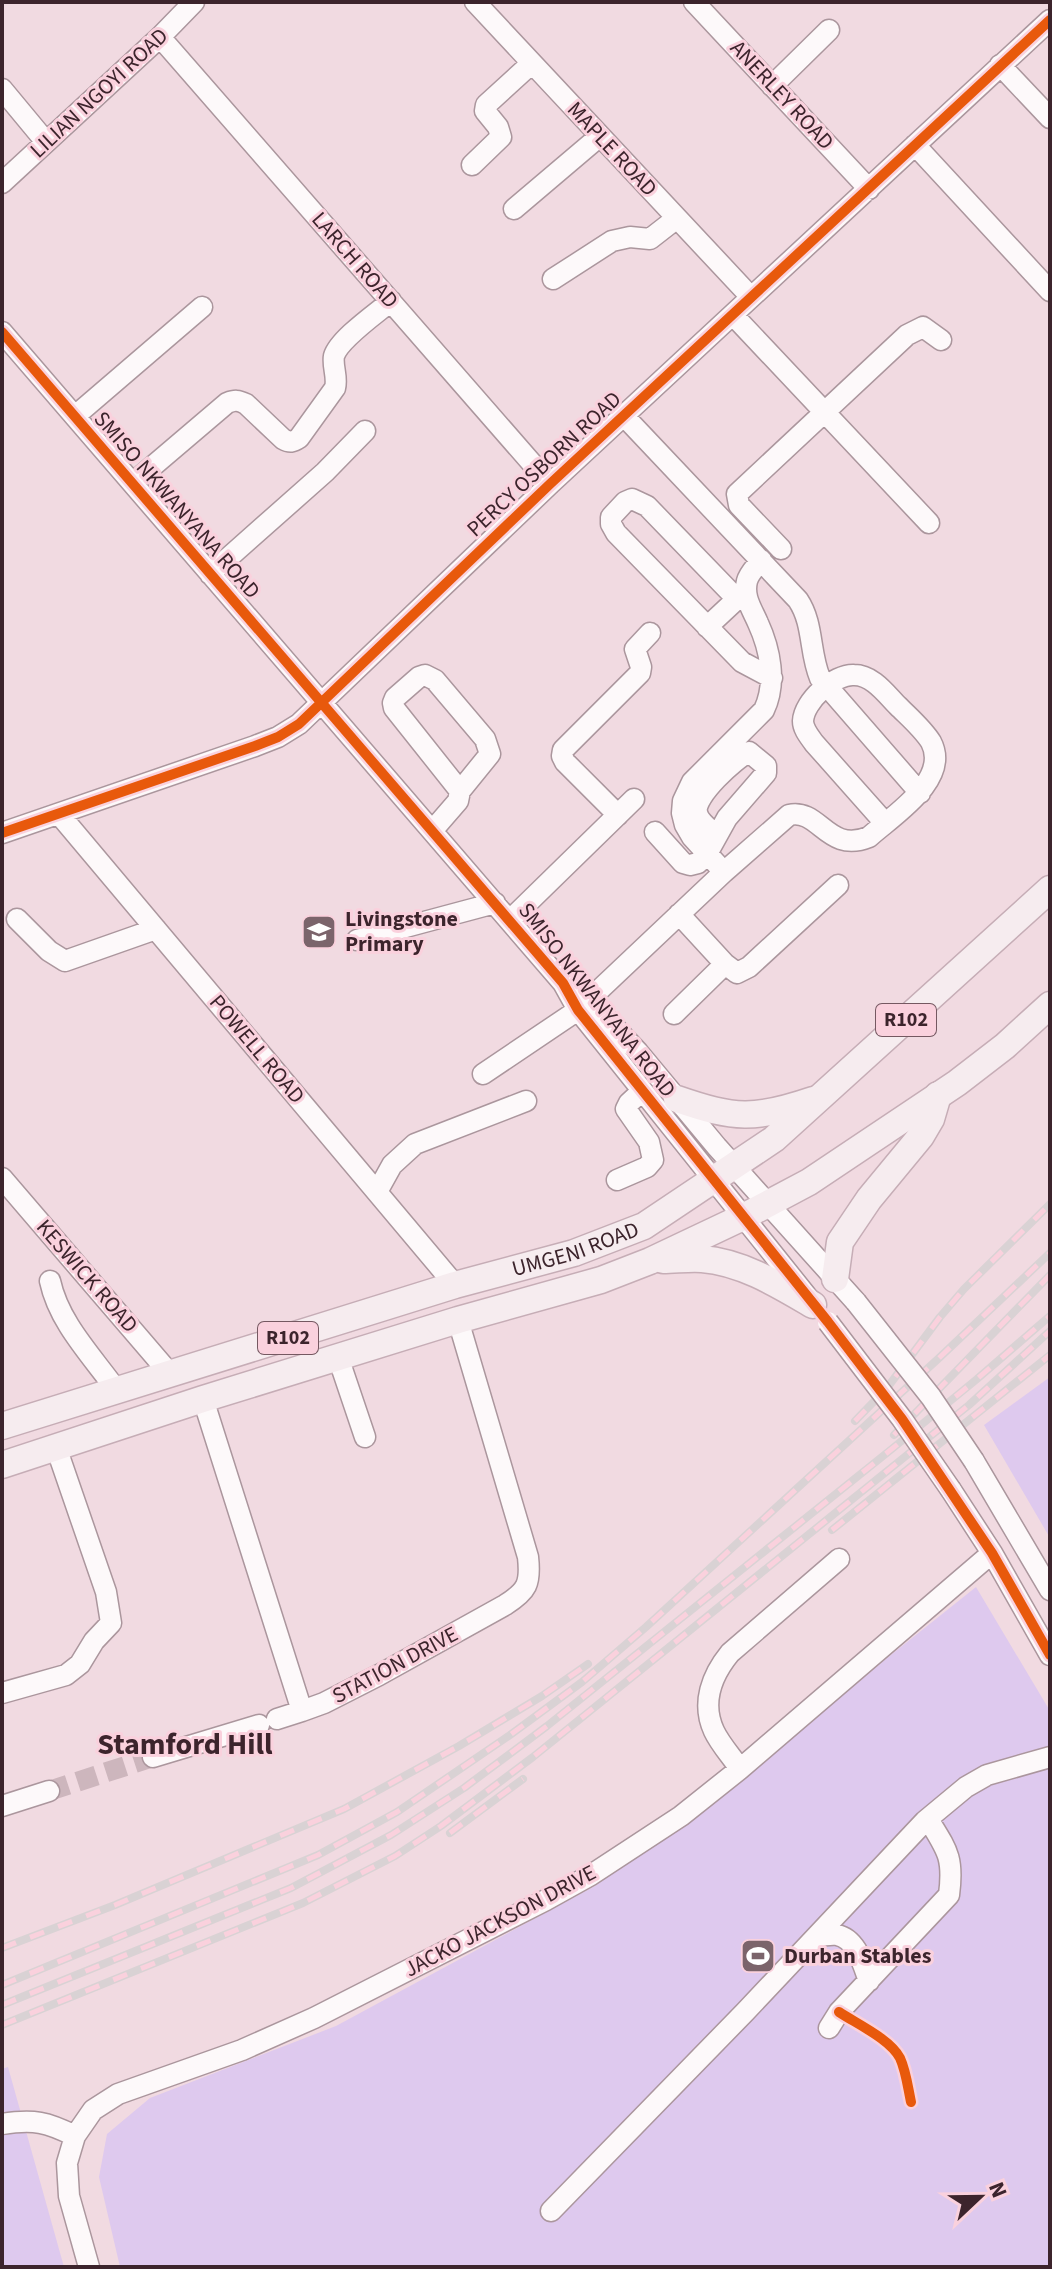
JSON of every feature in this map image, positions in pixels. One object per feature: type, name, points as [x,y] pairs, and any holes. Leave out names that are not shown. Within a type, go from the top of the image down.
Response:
[{"type":"main road","name":"UMGENI ROAD","points":[[2,1426],[455,1285],[542,1262],[644,1226],[774,1139],[1050,889]]},
{"type":"main road","name":"UMGENI ROAD","points":[[2,1465],[338,1357],[588,1284],[650,1261],[809,1182],[1005,1046],[1050,1005]]},
{"type":"main road","points":[[835,1279],[840,1242],[869,1199],[921,1136],[931,1119],[938,1095]]},
{"type":"main road","points":[[677,1099],[717,1112],[744,1116],[770,1113],[821,1098]]},
{"type":"main road","points":[[650,1261],[702,1259],[735,1265],[769,1280],[820,1314]]},
{"type":"street","name":"LILIAN NGOYI ROAD","points":[[2,183],[194,2]]},
{"type":"street","name":"MAPLE ROAD","points":[[475,2],[750,296]]},
{"type":"street","name":"ANERLEY ROAD","points":[[694,2],[869,189]]},
{"type":"street","name":"PERCY OSBORN ROAD","points":[[2,833],[278,737],[299,724],[750,296],[1050,20]]},
{"type":"street","points":[[772,86],[829,30]]},
{"type":"street","name":"LARCH ROAD","points":[[160,37],[550,484]]},
{"type":"street","points":[[472,165],[501,137],[498,127],[485,111],[486,105],[532,63]]},
{"type":"street","points":[[1000,65],[1050,118]]},
{"type":"street","points":[[2,89],[46,142]]},
{"type":"street","points":[[514,209],[600,136]]},
{"type":"street","points":[[915,145],[1050,291]]},
{"type":"street","points":[[553,279],[612,241],[630,237],[650,239],[677,218]]},
{"type":"street","points":[[133,483],[227,403],[234,401],[246,404],[288,442],[299,438],[335,388],[335,351],[391,301]]},
{"type":"street","points":[[75,416],[202,307]]},
{"type":"street","points":[[733,315],[929,523]]},
{"type":"street","points":[[781,549],[739,505],[737,494],[907,335],[923,327],[941,340]]},
{"type":"street","name":"SMISO NKWANYANA ROAD","points":[[2,332],[563,983],[677,1099],[724,1174],[743,1217],[902,1419],[992,1553],[1050,1655]]},
{"type":"street","points":[[624,416],[804,608],[810,624],[816,669],[825,685],[920,793]]},
{"type":"street","points":[[210,574],[325,472],[365,431]]},
{"type":"street","points":[[724,872],[712,845],[692,837],[682,813],[686,791],[692,782],[764,710],[769,700],[772,678],[761,631],[741,596],[647,506],[632,499],[614,512],[611,524],[616,533],[742,662],[772,678]]},
{"type":"street","points":[[707,627],[741,596],[749,575],[761,560]]},
{"type":"street","points":[[618,815],[565,762],[563,750],[640,673],[635,649],[650,633]]},
{"type":"street","points":[[432,831],[458,801],[460,791],[490,754],[485,739],[435,680],[425,675],[395,698],[394,708],[460,791]]},
{"type":"street","points":[[483,1074],[583,1004],[789,815],[805,815],[829,834],[849,841],[869,837],[920,793],[934,770],[932,744],[876,683],[863,676],[844,676],[825,685],[808,707],[804,728],[885,823]]},
{"type":"street","points":[[510,920],[634,799]]},
{"type":"street","name":"POWELL ROAD","points":[[59,814],[455,1285]]},
{"type":"street","points":[[655,832],[683,863],[690,865],[698,863],[712,845]]},
{"type":"street","points":[[679,914],[725,964],[737,973],[743,972],[838,885]]},
{"type":"street","points":[[357,940],[495,903]]},
{"type":"street","points":[[17,919],[49,951],[65,961],[156,929]]},
{"type":"street","points":[[674,1014],[725,964]]},
{"type":"street","name":"SMISO NKWANYANA ROAD","points":[[583,1004],[642,1091],[724,1174],[768,1204],[856,1302],[931,1397],[974,1461],[1050,1590]]},
{"type":"street","points":[[617,1180],[647,1167],[653,1160],[649,1142],[626,1109],[642,1091]]},
{"type":"street","points":[[377,1192],[392,1165],[415,1144],[526,1101]]},
{"type":"street","name":"KESWICK ROAD","points":[[2,1178],[171,1375]]},
{"type":"street","points":[[50,1281],[64,1319],[117,1391]]},
{"type":"street","name":"STATION DRIVE","points":[[203,1399],[302,1711],[365,1682],[505,1605],[520,1596],[528,1585],[528,1557],[458,1320]]},
{"type":"street","points":[[338,1357],[365,1437]]},
{"type":"street","points":[[2,1693],[66,1675],[80,1664],[94,1641],[111,1623],[106,1592],[56,1447]]},
{"type":"street","name":"JACKO JACKSON DRIVE","points":[[89,2267],[69,2196],[67,2163],[75,2136],[93,2110],[118,2094],[242,2050],[300,2024],[546,1900],[640,1844],[740,1769],[992,1553]]},
{"type":"street","points":[[740,1769],[714,1731],[709,1712],[709,1692],[717,1670],[730,1653],[839,1559]]},
{"type":"street","points":[[153,1757],[302,1711]]},
{"type":"street","points":[[551,2211],[928,1819],[966,1787],[987,1775],[1045,1762]]},
{"type":"street","points":[[2,1806],[49,1791]]},
{"type":"street","points":[[829,2028],[839,2012],[949,1895],[949,1852],[928,1819]]},
{"type":"street","points":[[817,1936],[837,1935],[847,1940],[858,1952],[869,1981]]},
{"type":"street","points":[[2,2124],[37,2121],[49,2123],[75,2136]]},
{"type":"shaded area","points":[[1050,1377],[1050,1538],[984,1425]]},
{"type":"shaded area","name":"Durban Stables","points":[[976,1587],[1050,1711],[1050,2267],[120,2267],[99,2177],[107,2134],[150,2098],[336,2026],[595,1886],[730,1791]]},
{"type":"shaded area","points":[[8,2067],[64,2267],[2,2267],[2,2069]]},
{"type":"tunnel","points":[[49,1791],[153,1757]]},
{"type":"railway","points":[[855,1421],[887,1388],[964,1289],[1050,1204]]},
{"type":"railway","points":[[2,1985],[318,1855],[397,1812],[510,1735],[582,1682],[646,1627],[1050,1253]]},
{"type":"railway","points":[[894,1435],[1050,1275]]},
{"type":"railway","points":[[2,2005],[291,1888],[391,1835],[464,1788],[547,1726],[893,1448],[1050,1316]]},
{"type":"railway","points":[[2,2025],[303,1903],[395,1856],[441,1826],[533,1757],[969,1405],[1050,1331]]},
{"type":"railway","points":[[832,1530],[1050,1355]]},
{"type":"railway","points":[[2,1948],[115,1905],[344,1809],[459,1746],[588,1664]]},
{"type":"railway","points":[[450,1833],[523,1779]]},
{"type":"cycle path","points":[[2,833],[255,746],[299,724],[550,484],[1050,20]]},
{"type":"cycle path","points":[[2,332],[563,983],[578,1010],[902,1419],[992,1553],[1050,1655]]},
{"type":"cycle path","points":[[839,2012],[881,2038],[895,2051],[904,2068],[911,2102]]},
{"type":"place","name":"Livingstone Primary","points":[[319,932]]},
{"type":"place","name":"Durban Stables","points":[[758,1956]]},
{"type":"district","name":"Stamford Hill","points":[[185,1744]]}]
